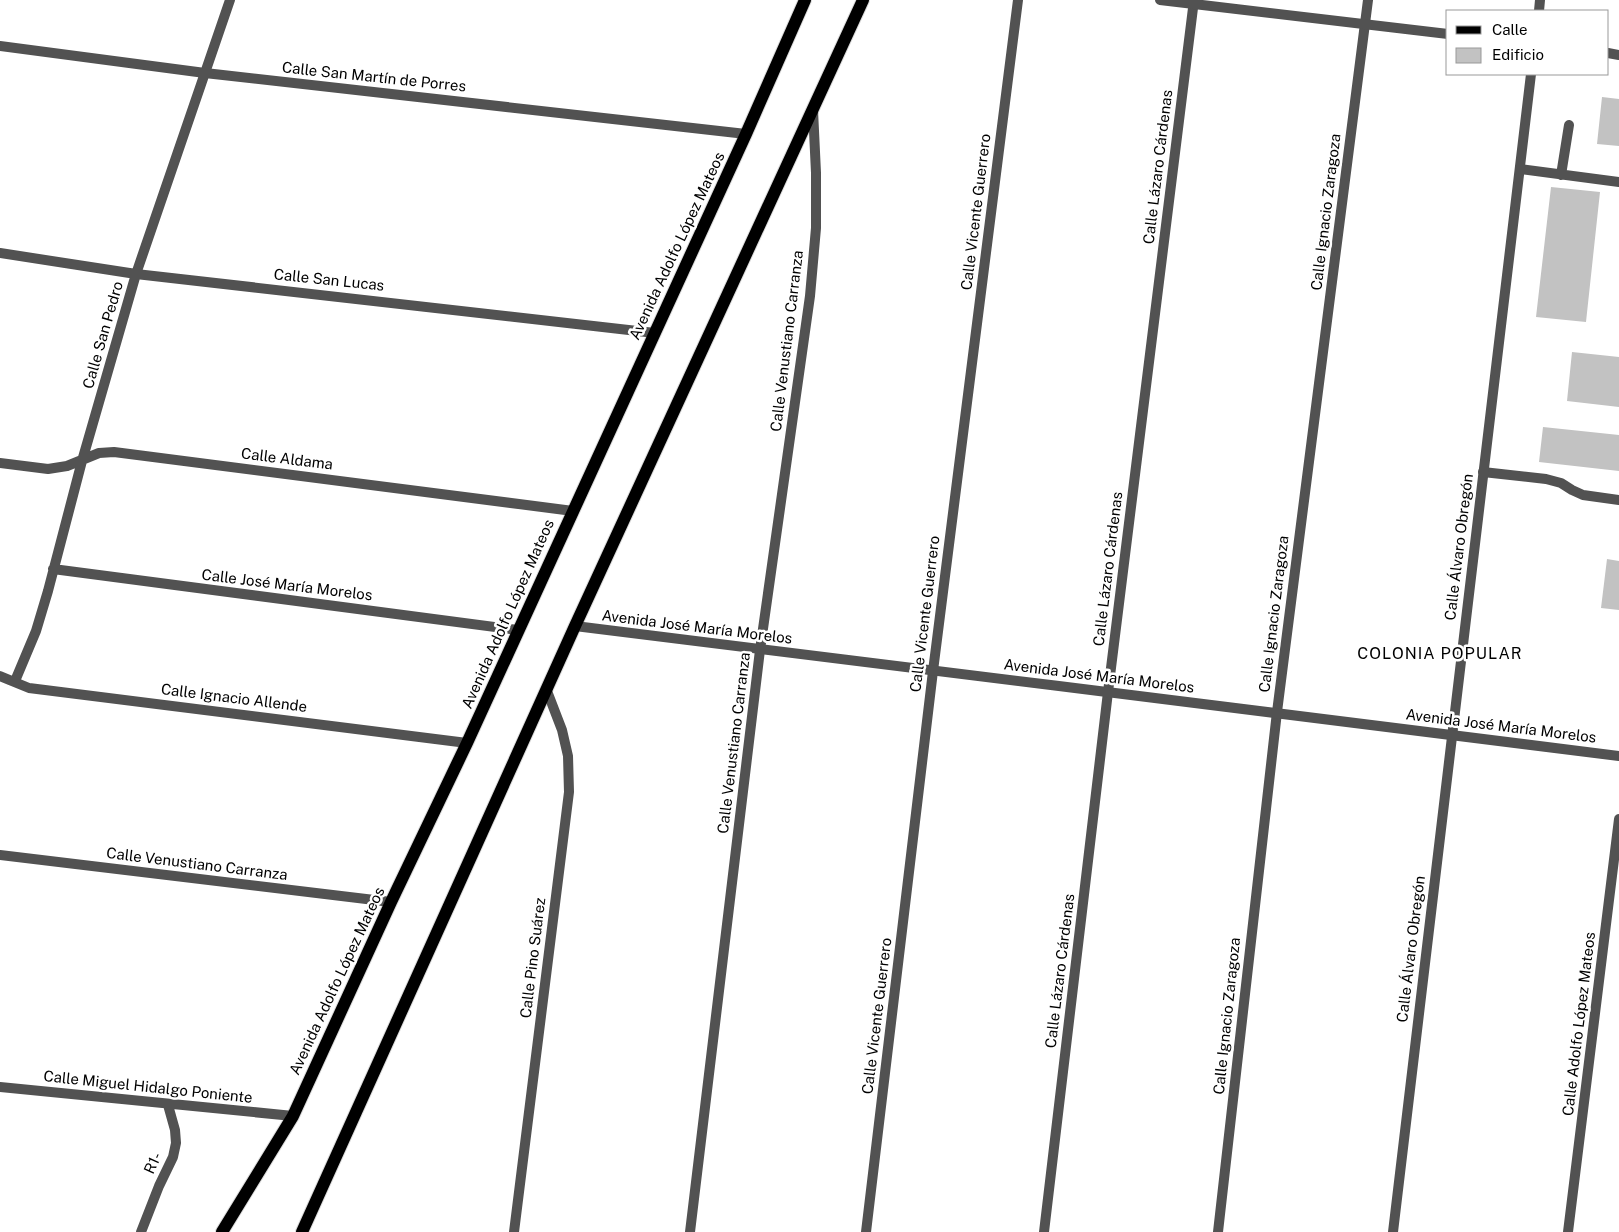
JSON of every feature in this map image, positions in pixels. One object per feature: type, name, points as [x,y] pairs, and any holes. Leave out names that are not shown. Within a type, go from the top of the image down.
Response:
[{"type":"main road","name":"Avenida Adolfo López Mateos","points":[[222,1232],[293,1116],[391,902],[467,743],[746,134],[805,0]]},
{"type":"main road","points":[[302,1232],[575,626],[864,0]]},
{"type":"street","name":"Calle San Pedro","points":[[15,681],[36,631],[48,591],[82,461],[136,274],[230,0]]},
{"type":"street","name":"Calle Vicente Guerrero","points":[[866,1232],[933,671],[1018,0]]},
{"type":"street","points":[[1160,0],[1194,2],[1446,34]]},
{"type":"street","name":"Calle Ignacio Zaragoza","points":[[1218,1232],[1277,712],[1368,0]]},
{"type":"street","name":"Calle Lázaro Cárdenas","points":[[1044,1232],[1108,692],[1194,2]]},
{"type":"street","name":"Calle San Martín de Porres","points":[[0,46],[205,73],[746,134]]},
{"type":"street","name":"Calle Álvaro Obregón","points":[[1393,1232],[1531,75]]},
{"type":"street","name":"Calle Venustiano Carranza","points":[[690,1232],[760,650],[810,296],[816,228],[813,109]]},
{"type":"street","points":[[1561,175],[1569,125]]},
{"type":"street","points":[[1520,169],[1619,182]]},
{"type":"street","name":"Calle San Lucas","points":[[0,253],[136,274],[655,332]]},
{"type":"street","name":"Calle Aldama","points":[[0,463],[48,469],[67,466],[98,453],[114,452],[572,511]]},
{"type":"street","points":[[1483,472],[1546,479],[1561,483],[1583,495],[1619,500]]},
{"type":"street","name":"Calle José María Morelos","points":[[53,569],[518,630]]},
{"type":"street","name":"Avenida José María Morelos","points":[[575,626],[1619,756]]},
{"type":"street","name":"Calle Ignacio Allende","points":[[0,676],[30,688],[467,743]]},
{"type":"street","name":"Calle Pino Suárez","points":[[514,1232],[569,792],[568,756],[564,738],[547,691]]},
{"type":"street","name":"Calle Adolfo López Mateos","points":[[1568,1232],[1619,819]]},
{"type":"street","name":"Calle Venustiano Carranza","points":[[0,855],[391,902]]},
{"type":"street","name":"Calle Miguel Hidalgo Poniente","points":[[0,1087],[293,1116]]},
{"type":"street","name":"R1-","points":[[141,1232],[173,1157],[176,1143],[175,1130],[168,1105]]},
{"type":"building","points":[[1602,97],[1619,99],[1619,146],[1597,144]]},
{"type":"building","points":[[1551,187],[1600,192],[1586,322],[1536,317]]},
{"type":"building","points":[[1572,352],[1619,357],[1619,407],[1567,401]]},
{"type":"building","points":[[1543,427],[1619,435],[1619,471],[1539,462]]},
{"type":"building","points":[[1607,559],[1619,561],[1619,610],[1601,608]]},
{"type":"district","name":"COLONIA POPULAR","points":[[1440,653]]}]
